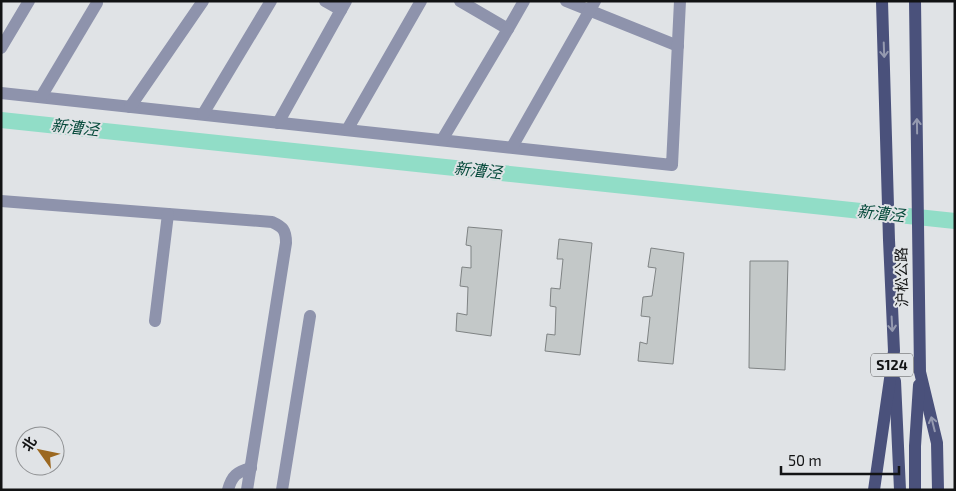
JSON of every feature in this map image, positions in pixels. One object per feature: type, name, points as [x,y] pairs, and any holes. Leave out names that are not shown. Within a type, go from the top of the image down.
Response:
[{"type":"main road","name":"沪松公路","points":[[874,490],[894,351],[882,1]]},
{"type":"main road","name":"沪松公路","points":[[915,1],[920,372],[937,443],[938,490]]},
{"type":"main road","points":[[894,351],[900,490]]},
{"type":"main road","points":[[915,490],[915,446],[920,372]]},
{"type":"street","points":[[1,48],[29,1]]},
{"type":"street","points":[[130,107],[202,1]]},
{"type":"street","points":[[203,114],[271,1]]},
{"type":"street","points":[[278,123],[344,6],[325,1]]},
{"type":"street","points":[[347,130],[421,1]]},
{"type":"street","points":[[460,1],[508,29]]},
{"type":"street","points":[[442,140],[524,1]]},
{"type":"street","points":[[566,1],[593,6],[678,46]]},
{"type":"street","points":[[1,93],[672,165],[680,1]]},
{"type":"street","points":[[41,97],[96,2]]},
{"type":"street","points":[[512,148],[593,6]]},
{"type":"street","points":[[4,201],[272,222],[281,226],[286,234],[286,243],[247,490]]},
{"type":"street","points":[[155,321],[168,214]]},
{"type":"street","points":[[282,490],[310,316]]},
{"type":"street","points":[[228,490],[230,482],[239,472],[251,468]]},
{"type":"building","points":[[468,227],[502,230],[491,336],[456,331],[457,313],[467,315],[468,287],[460,286],[462,267],[471,268],[471,246],[466,245]]},
{"type":"building","points":[[559,239],[592,243],[580,355],[545,351],[547,334],[555,335],[556,307],[550,306],[551,288],[560,289],[563,259],[557,259]]},
{"type":"building","points":[[651,248],[684,253],[673,364],[638,361],[640,342],[647,344],[650,317],[641,316],[643,297],[652,296],[656,268],[648,267]]},
{"type":"building","points":[[750,261],[788,261],[785,370],[749,368]]},
{"type":"waterway","name":"新漕泾","points":[[1,120],[955,221]]}]
